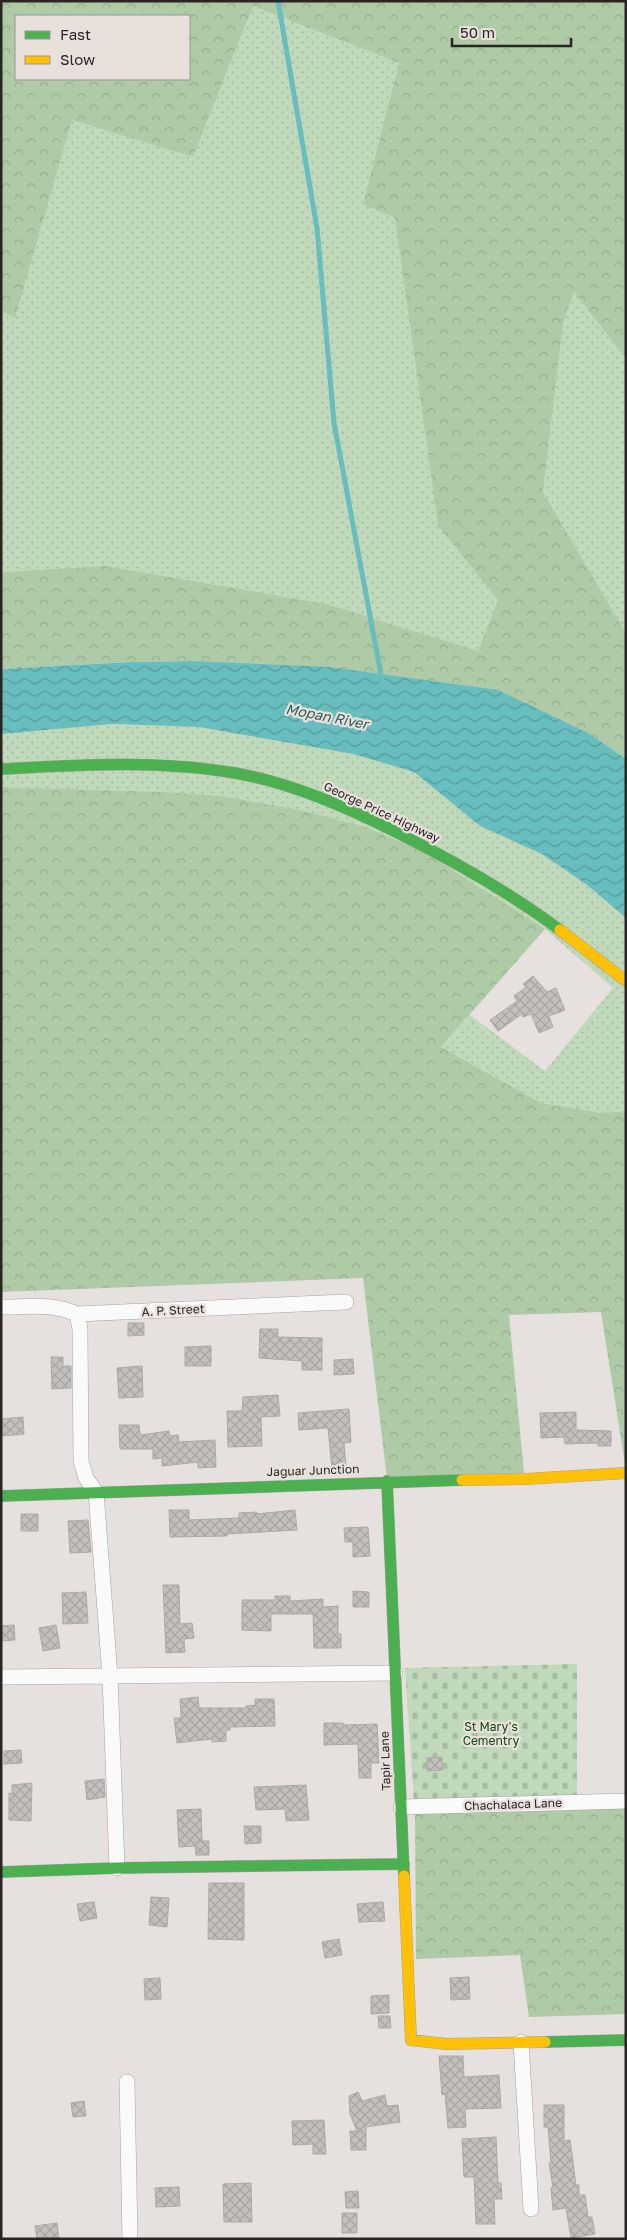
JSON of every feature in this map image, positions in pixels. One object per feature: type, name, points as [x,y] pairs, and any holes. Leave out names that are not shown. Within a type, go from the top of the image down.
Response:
[{"type":"main road","name":"George Price Highway","points":[[1,769],[156,764],[236,773],[295,788],[344,807],[433,850],[472,872],[542,917],[626,981]]},
{"type":"main road","name":"Jaguar Junction","points":[[1,1496],[387,1481],[525,1479],[626,1473]]},
{"type":"main road","name":"Tapir Lane","points":[[387,1481],[411,2040],[446,2044],[521,2042]]},
{"type":"main road","points":[[1,1872],[117,1868],[404,1864]]},
{"type":"main road","points":[[521,2042],[626,2040]]},
{"type":"street","name":"A. P. Street","points":[[1,1307],[46,1306],[63,1308],[76,1314],[346,1302]]},
{"type":"street","points":[[76,1314],[80,1328],[81,1461],[86,1478],[96,1492],[110,1676],[117,1868]]},
{"type":"street","points":[[1,1677],[396,1673]]},
{"type":"street","name":"Chachalaca Lane","points":[[401,1807],[626,1801]]},
{"type":"street","points":[[521,2042],[531,2209]]},
{"type":"street","points":[[127,2082],[130,2239]]},
{"type":"green space","points":[[1,1],[626,1],[626,359],[574,292],[563,324],[543,492],[626,633],[626,759],[590,734],[191,661],[131,662],[1,669],[1,572],[105,566],[327,604],[478,651],[498,600],[438,526],[395,218],[363,204],[399,63],[253,6],[193,157],[72,120],[15,318],[1,310]]},
{"type":"green space","points":[[253,6],[399,63],[363,204],[395,217],[438,526],[498,600],[478,651],[327,604],[105,566],[1,572],[1,310],[15,317],[72,120],[193,157]]},
{"type":"green space","points":[[574,292],[626,359],[626,633],[543,492],[563,324]]},
{"type":"green space","points":[[112,724],[199,727],[353,754],[414,772],[480,826],[542,853],[587,885],[626,918],[626,1111],[601,1113],[541,1103],[441,1047],[470,1015],[545,1071],[613,988],[545,929],[300,810],[223,796],[164,792],[1,787],[1,734]]},
{"type":"green space","points":[[1,787],[164,792],[223,796],[300,810],[362,826],[421,850],[545,929],[441,1047],[541,1103],[601,1113],[626,1111],[626,1470],[601,1312],[509,1315],[524,1473],[387,1479],[363,1278],[1,1292]]},
{"type":"green space","name":"St Mary's Cementry","points":[[577,1664],[577,1797],[414,1802],[405,1668]]},
{"type":"green space","points":[[626,1806],[626,2014],[529,2017],[520,1955],[416,1959],[415,1807]]},
{"type":"water","name":"Mopan River","points":[[191,661],[330,667],[498,690],[590,734],[626,759],[626,918],[587,885],[542,854],[480,826],[414,772],[353,754],[199,727],[112,724],[1,734],[1,669],[131,662]]},
{"type":"building","points":[[533,976],[547,992],[556,988],[565,1010],[549,1016],[553,1027],[539,1033],[531,1014],[523,1017],[522,1014],[498,1031],[490,1020],[517,1001],[514,996],[526,987],[523,984]]},
{"type":"building","points":[[128,1323],[144,1323],[144,1335],[128,1336]]},
{"type":"building","points":[[260,1329],[278,1329],[278,1337],[322,1338],[322,1370],[302,1370],[302,1361],[259,1358]]},
{"type":"building","points":[[211,1346],[211,1366],[185,1366],[185,1347]]},
{"type":"building","points":[[51,1357],[63,1357],[63,1366],[71,1366],[71,1388],[52,1389]]},
{"type":"building","points":[[353,1359],[354,1374],[334,1375],[334,1360]]},
{"type":"building","points":[[142,1366],[143,1397],[119,1398],[117,1368]]},
{"type":"building","points":[[278,1395],[280,1416],[261,1417],[262,1446],[228,1447],[227,1411],[242,1411],[243,1397]]},
{"type":"building","points":[[349,1409],[351,1442],[344,1443],[346,1468],[332,1469],[328,1428],[299,1430],[298,1413]]},
{"type":"building","points":[[576,1412],[576,1430],[611,1431],[611,1446],[598,1446],[598,1443],[565,1444],[564,1437],[541,1438],[540,1413]]},
{"type":"building","points":[[23,1417],[24,1434],[2,1436],[1,1419]]},
{"type":"building","points":[[119,1425],[139,1425],[140,1435],[169,1431],[170,1436],[178,1435],[179,1442],[215,1440],[216,1467],[198,1468],[198,1462],[162,1466],[162,1458],[153,1459],[153,1449],[120,1449]]},
{"type":"building","points":[[169,1510],[189,1510],[189,1520],[239,1518],[239,1513],[257,1512],[257,1514],[295,1510],[297,1530],[227,1534],[227,1536],[170,1537]]},
{"type":"building","points":[[21,1514],[38,1514],[38,1531],[21,1531]]},
{"type":"building","points":[[88,1520],[91,1552],[70,1553],[68,1521]]},
{"type":"building","points":[[368,1527],[370,1556],[353,1557],[353,1542],[345,1542],[344,1528]]},
{"type":"building","points":[[163,1585],[179,1585],[180,1624],[192,1623],[194,1638],[184,1639],[185,1652],[166,1653]]},
{"type":"building","points":[[353,1591],[369,1592],[369,1607],[353,1607]]},
{"type":"building","points":[[86,1592],[88,1623],[63,1624],[62,1593]]},
{"type":"building","points":[[275,1596],[290,1596],[290,1601],[323,1599],[323,1607],[338,1606],[338,1634],[341,1634],[341,1648],[314,1648],[313,1614],[271,1614],[271,1631],[242,1630],[242,1600],[275,1600]]},
{"type":"building","points":[[14,1625],[15,1640],[1,1641],[1,1626]]},
{"type":"building","points":[[56,1625],[60,1648],[43,1651],[39,1628]]},
{"type":"building","points":[[198,1697],[199,1708],[246,1708],[246,1706],[255,1705],[255,1699],[274,1699],[275,1726],[230,1727],[230,1730],[226,1730],[226,1741],[212,1742],[212,1739],[177,1743],[174,1718],[181,1718],[180,1699]]},
{"type":"building","points":[[324,1723],[343,1723],[343,1725],[377,1724],[379,1763],[371,1763],[371,1778],[359,1778],[358,1744],[324,1745]]},
{"type":"building","points":[[21,1750],[22,1763],[4,1764],[4,1751]]},
{"type":"building","points":[[442,1757],[442,1770],[427,1771],[427,1758]]},
{"type":"building","points":[[104,1779],[105,1797],[87,1800],[85,1781]]},
{"type":"building","points":[[32,1783],[31,1821],[9,1820],[9,1793],[12,1794],[12,1785]]},
{"type":"building","points":[[306,1785],[309,1820],[286,1821],[285,1809],[256,1810],[254,1787]]},
{"type":"building","points":[[201,1809],[202,1841],[209,1841],[209,1855],[196,1855],[195,1846],[179,1847],[177,1810]]},
{"type":"building","points":[[244,1826],[261,1826],[261,1843],[245,1844]]},
{"type":"building","points":[[209,1883],[244,1883],[244,1940],[208,1939]]},
{"type":"building","points":[[151,1897],[169,1898],[167,1927],[149,1925]]},
{"type":"building","points":[[94,1902],[97,1918],[80,1921],[77,1904]]},
{"type":"building","points":[[383,1902],[385,1921],[359,1922],[357,1904]]},
{"type":"building","points":[[339,1939],[342,1955],[325,1958],[322,1942]]},
{"type":"building","points":[[469,1977],[470,1999],[451,2000],[450,1978]]},
{"type":"building","points":[[160,1978],[161,1999],[145,2000],[144,1979]]},
{"type":"building","points":[[389,1995],[389,2013],[371,2014],[371,1996]]},
{"type":"building","points":[[378,2016],[390,2016],[391,2028],[379,2028]]},
{"type":"building","points":[[439,2056],[463,2056],[464,2077],[499,2075],[501,2108],[465,2109],[466,2127],[448,2128],[445,2094],[442,2095]]},
{"type":"building","points":[[358,2092],[362,2101],[385,2095],[387,2106],[398,2105],[400,2122],[366,2127],[366,2150],[351,2150],[350,2131],[357,2131],[350,2114],[349,2096]]},
{"type":"building","points":[[84,2101],[86,2116],[73,2117],[71,2103]]},
{"type":"building","points":[[544,2105],[564,2105],[564,2141],[570,2140],[576,2185],[579,2185],[579,2195],[585,2195],[588,2217],[592,2217],[595,2234],[571,2238],[566,2208],[553,2210],[548,2127],[544,2127]]},
{"type":"building","points":[[324,2120],[326,2154],[313,2154],[313,2144],[293,2145],[292,2121]]},
{"type":"building","points":[[496,2137],[498,2183],[501,2183],[502,2199],[494,2199],[495,2224],[476,2224],[474,2177],[464,2177],[462,2139]]},
{"type":"building","points":[[251,2183],[252,2222],[224,2222],[223,2184]]},
{"type":"building","points":[[179,2187],[180,2206],[156,2207],[155,2188]]},
{"type":"building","points":[[358,2191],[359,2208],[346,2208],[345,2192]]},
{"type":"building","points":[[342,2213],[357,2213],[357,2233],[342,2233]]},
{"type":"building","points":[[57,2223],[59,2239],[37,2239],[35,2226]]},
{"type":"waterway","points":[[278,1],[317,228],[334,423],[382,680]]},
{"type":"traffic: fast","points":[[1,769],[118,765],[177,766],[235,773],[277,783],[339,805],[419,844],[501,890],[560,930]]},
{"type":"traffic: fast","points":[[1,1496],[462,1480]]},
{"type":"traffic: fast","points":[[387,1481],[404,1876]]},
{"type":"traffic: fast","points":[[1,1872],[117,1868],[404,1864]]},
{"type":"traffic: fast","points":[[545,2042],[626,2040]]},
{"type":"traffic: slow","points":[[560,930],[626,981]]},
{"type":"traffic: slow","points":[[462,1480],[525,1479],[626,1473]]},
{"type":"traffic: slow","points":[[404,1876],[411,2040],[446,2044],[545,2042]]}]
